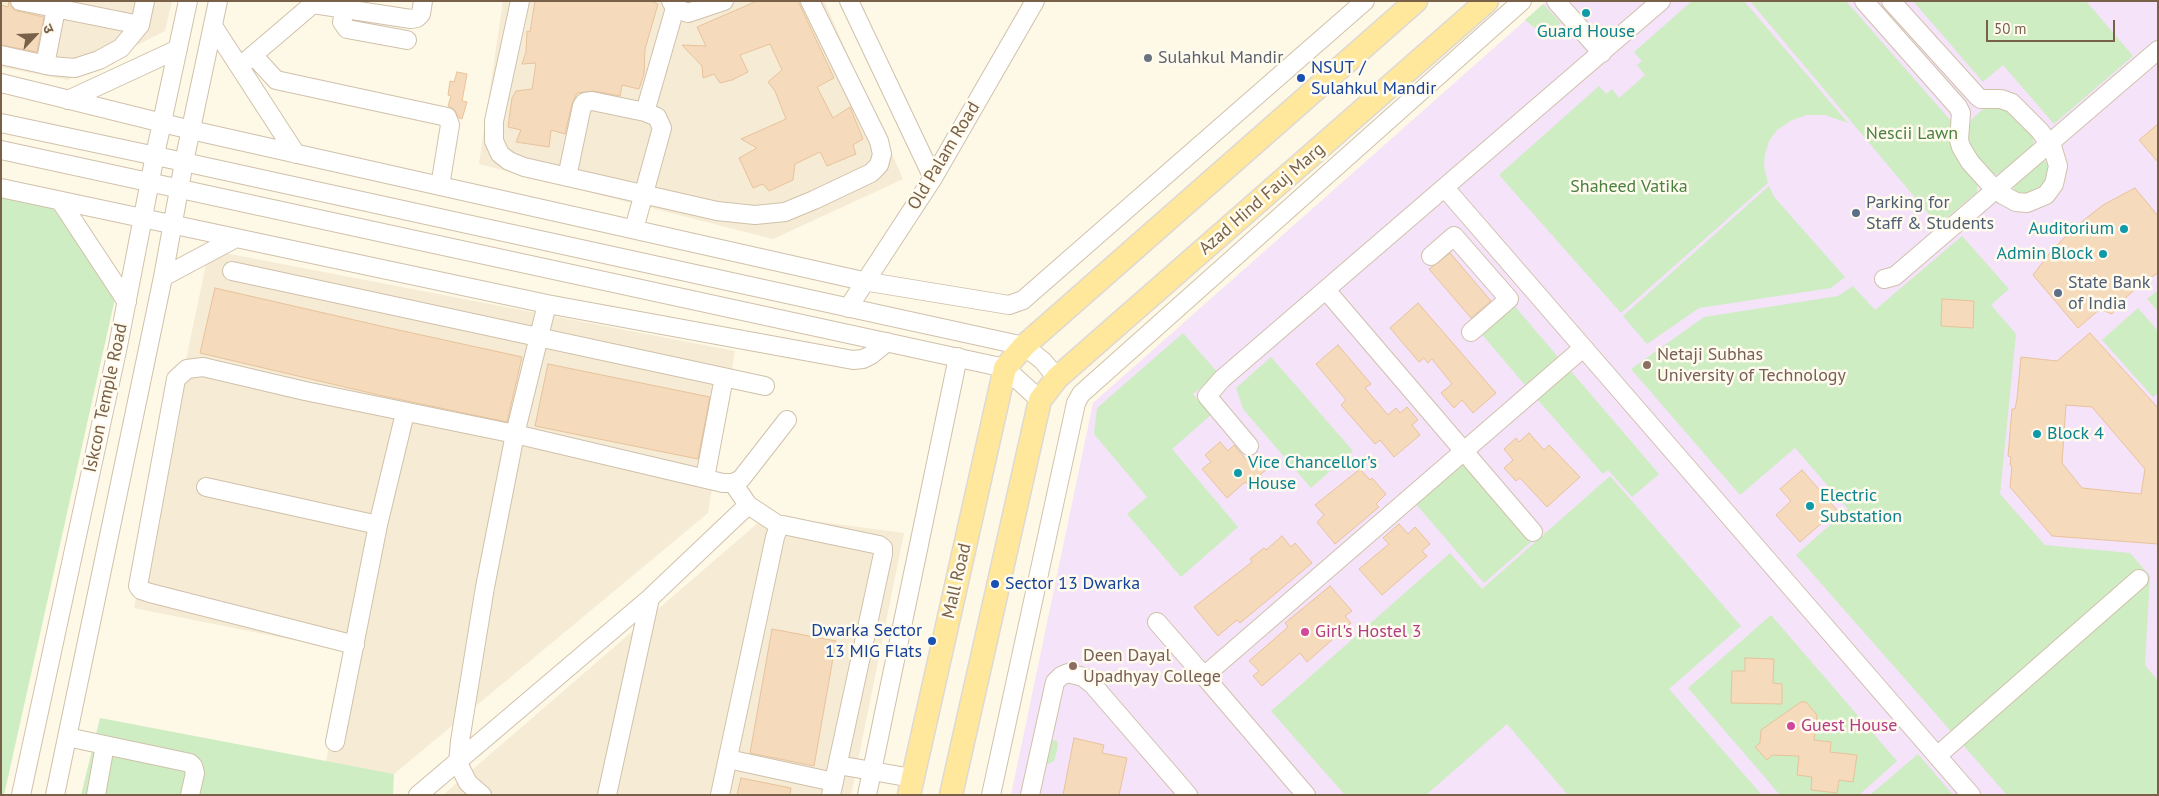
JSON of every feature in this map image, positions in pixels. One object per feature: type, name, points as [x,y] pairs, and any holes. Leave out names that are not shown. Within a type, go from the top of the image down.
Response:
[{"type":"main road","points":[[1005,368],[1024,346],[1416,1]]},
{"type":"main road","name":"Azad Hind Fauj Marg","points":[[1040,400],[1057,378],[1487,1]]},
{"type":"main road","name":"Mall Road","points":[[910,786],[1005,368]]},
{"type":"main road","points":[[951,795],[1040,400]]},
{"type":"street","points":[[20,1],[140,25]]},
{"type":"street","points":[[1,55],[45,65],[75,68],[99,60],[121,48],[140,25],[145,1]]},
{"type":"street","name":"Iskcon Temple Road","points":[[22,795],[127,302],[155,155],[188,1]]},
{"type":"street","name":"Iskcon Temple Road","points":[[55,795],[163,277],[184,162],[218,1]]},
{"type":"street","points":[[239,67],[313,3],[411,20],[421,14],[423,1]]},
{"type":"street","points":[[520,1],[494,121],[494,141],[500,154],[509,161],[524,167],[718,210],[755,215],[784,212],[871,173],[880,165],[882,154],[879,141],[810,1]]},
{"type":"street","points":[[645,112],[673,5],[688,13],[724,1]]},
{"type":"street","points":[[849,1],[933,178]]},
{"type":"street","name":"Old Palam Road","points":[[848,308],[933,178],[1035,1]]},
{"type":"street","points":[[1,83],[191,130],[864,281],[1006,305],[1017,304],[1023,300],[1365,1]]},
{"type":"street","points":[[991,795],[1076,403],[1081,394],[1522,1]]},
{"type":"street","points":[[1556,1],[1602,53]]},
{"type":"street","points":[[1249,446],[1208,396],[1222,379],[1661,1]]},
{"type":"street","points":[[1864,1],[1958,107],[1960,113],[1959,140],[1961,147],[1970,162],[1995,189],[2010,200],[2022,203],[2033,201],[2046,195],[2054,184],[2058,170],[2056,156],[2050,143],[2030,119],[2012,103],[2001,99],[1981,99],[1978,97],[1891,1]]},
{"type":"street","points":[[45,65],[56,8]]},
{"type":"street","points":[[345,9],[342,22],[347,29],[407,40]]},
{"type":"street","points":[[213,26],[296,154]]},
{"type":"street","points":[[68,100],[178,49]]},
{"type":"street","points":[[1884,279],[1895,276],[2158,50]]},
{"type":"street","points":[[253,55],[276,80],[447,117],[450,125],[440,186]]},
{"type":"street","points":[[567,177],[582,106],[586,102],[592,101],[645,112],[657,117],[662,128],[634,230]]},
{"type":"street","points":[[1,123],[155,155],[1024,346],[1043,361],[1057,378]]},
{"type":"street","points":[[1,150],[1005,368],[1040,400]]},
{"type":"street","points":[[1,188],[546,304],[853,360],[863,359],[871,355],[887,342]]},
{"type":"street","points":[[1445,188],[1971,795]]},
{"type":"street","points":[[61,202],[127,302]]},
{"type":"street","points":[[1431,256],[1454,236],[1508,299],[1471,332]]},
{"type":"street","points":[[163,277],[236,238]]},
{"type":"street","points":[[1472,257],[1491,241]]},
{"type":"street","points":[[232,271],[766,386]]},
{"type":"street","points":[[1326,290],[1532,532]]},
{"type":"street","points":[[482,795],[468,783],[458,763],[485,587],[515,434],[546,304]]},
{"type":"street","points":[[1204,676],[1583,348]]},
{"type":"street","points":[[868,795],[958,358]]},
{"type":"street","points":[[355,645],[139,588],[138,584],[176,379],[186,369],[203,367],[405,413],[515,434],[723,483],[733,483],[741,479],[787,420]]},
{"type":"street","points":[[705,478],[724,377]]},
{"type":"street","points":[[336,742],[378,525],[405,413]]},
{"type":"street","points":[[733,483],[748,505],[780,526],[783,525],[879,545],[883,548],[834,781]]},
{"type":"street","points":[[206,487],[378,525]]},
{"type":"street","points":[[418,795],[650,598],[748,505]]},
{"type":"street","points":[[720,795],[775,537],[780,526]]},
{"type":"street","points":[[1937,756],[2139,578]]},
{"type":"street","points":[[607,795],[650,598]]},
{"type":"street","points":[[1157,622],[1306,795]]},
{"type":"street","points":[[1030,795],[1054,682],[1068,673],[1083,677],[1093,685],[1188,795]]},
{"type":"street","points":[[67,737],[190,763],[194,766],[195,773],[190,795]]},
{"type":"street","points":[[96,795],[105,745]]},
{"type":"street","points":[[728,759],[834,781],[872,771],[910,786]]},
{"type":"shaded area","points":[[1,1],[172,1],[165,31],[68,80],[1,67]]},
{"type":"shaded area","points":[[503,1],[824,1],[903,179],[773,239],[479,164]]},
{"type":"shaded area","name":"Netaji Subhas University of Technology","points":[[1547,1],[2158,1],[2158,795],[1011,795],[1093,403]]},
{"type":"shaded area","points":[[209,250],[735,351],[708,513],[394,774],[326,762],[348,651],[134,608]]},
{"type":"shaded area","points":[[767,515],[904,533],[851,795],[443,795]]},
{"type":"green space","name":"Shaheed Vatika","points":[[1692,1],[1744,1],[1848,123],[1825,115],[1807,115],[1792,120],[1777,130],[1769,141],[1765,154],[1764,166],[1768,183],[1621,313],[1499,175],[1599,86],[1606,94],[1612,89],[1619,98],[1645,75],[1637,65],[1642,61],[1634,52]]},
{"type":"green space","name":"Nescii Lawn","points":[[1750,1],[1846,1],[1951,121],[1950,139],[1952,149],[1956,158],[1977,182],[1977,192],[1938,225]]},
{"type":"green space","name":"Nescii Lawn","points":[[1913,1],[2086,1],[2133,56],[2054,124],[2003,65],[1983,82]]},
{"type":"green space","points":[[1543,4],[1561,23],[1551,30],[1544,32],[1525,20]]},
{"type":"green space","points":[[1995,107],[2005,108],[2016,116],[2033,137],[2034,141],[2032,147],[2001,173],[1994,175],[1973,152],[1968,137],[1968,128],[1972,119],[1982,110]]},
{"type":"green space","points":[[2045,161],[2049,167],[2049,174],[2041,186],[2024,194],[2014,191],[2014,185],[2041,162]]},
{"type":"green space","points":[[1769,186],[1775,198],[1845,277],[1831,288],[1699,308],[1647,344],[1623,316]]},
{"type":"green space","points":[[1,197],[52,207],[116,294],[4,795],[1,795]]},
{"type":"green space","points":[[1962,236],[2009,289],[1991,305],[2016,334],[2000,494],[2045,545],[2130,553],[2150,576],[2145,665],[2158,681],[2158,795],[2007,795],[1796,555],[1848,509],[1795,448],[1740,495],[1631,369],[1704,317],[1838,296],[1853,286],[1875,310]]},
{"type":"green space","points":[[2158,290],[2158,311],[2147,299]]},
{"type":"green space","points":[[1512,303],[1558,357],[1525,385],[1479,331]]},
{"type":"green space","points":[[2138,308],[2158,331],[2158,393],[2153,397],[2102,340]]},
{"type":"green space","points":[[1183,333],[1218,373],[1193,394],[1211,415],[1172,449],[1238,527],[1181,577],[1127,514],[1147,497],[1094,434],[1097,408]]},
{"type":"green space","points":[[1271,357],[1353,451],[1311,488],[1243,409],[1236,388]]},
{"type":"green space","points":[[1570,370],[1659,474],[1632,497],[1608,470],[1603,474],[1537,399]]},
{"type":"green space","points":[[1462,462],[1531,542],[1484,583],[1415,503]]},
{"type":"green space","points":[[1610,476],[1741,626],[1669,689],[1762,795],[1568,795],[1507,724],[1426,795],[1345,795],[1271,711],[1450,553],[1482,589]]},
{"type":"green space","points":[[1771,615],[1897,761],[1859,795],[1780,795],[1688,688]]},
{"type":"green space","points":[[100,718],[394,774],[393,795],[81,795]]},
{"type":"green space","points":[[1050,741],[1057,741],[1058,746],[1054,761],[1048,764],[1045,760]]},
{"type":"green space","points":[[1918,754],[1953,795],[1870,795]]},
{"type":"building","points":[[9,1],[13,9],[17,11],[44,17],[37,52],[1,45],[1,5],[8,7]]},
{"type":"building","points":[[535,1],[651,1],[658,4],[645,49],[644,74],[639,89],[622,85],[620,96],[594,91],[577,93],[572,104],[565,134],[551,130],[549,147],[516,142],[521,130],[508,127],[512,98],[516,91],[532,89],[536,63],[522,64],[526,52],[527,31],[530,32]]},
{"type":"building","points":[[757,1],[798,1],[834,78],[817,87],[833,118],[850,107],[863,139],[853,145],[856,154],[827,166],[820,152],[795,164],[793,180],[769,191],[763,184],[753,188],[739,158],[757,148],[741,139],[786,119],[775,91],[768,82],[782,70],[770,44],[740,55],[748,72],[732,80],[720,83],[714,74],[703,78],[702,66],[682,45],[706,46],[697,27]]},
{"type":"building","points":[[457,72],[467,74],[462,101],[467,102],[462,119],[459,118],[454,109],[448,106],[451,96],[448,95],[450,81],[454,82]]},
{"type":"building","points":[[2158,124],[2158,162],[2139,140]]},
{"type":"building","name":"Admin Block","points":[[2135,188],[2158,216],[2158,273],[2143,282],[2121,302],[2112,314],[2100,309],[2078,328],[2033,275],[2052,250],[2075,227],[2103,205]]},
{"type":"building","points":[[1450,253],[1491,301],[1471,318],[1429,269]]},
{"type":"building","points":[[215,288],[522,357],[507,422],[383,396],[200,353]]},
{"type":"building","points":[[1942,299],[1974,301],[1973,328],[1941,326]]},
{"type":"building","points":[[1418,303],[1496,393],[1473,413],[1462,400],[1454,408],[1441,393],[1452,384],[1432,359],[1428,363],[1424,358],[1419,362],[1390,328]]},
{"type":"building","name":"Block 4","points":[[2090,333],[2158,408],[2158,544],[2052,536],[2010,487],[2012,466],[2010,465],[2011,457],[2008,456],[2012,409],[2015,409],[2017,399],[2021,357],[2057,361]],"holes":[[[2066,405],[2092,407],[2145,469],[2141,494],[2082,488],[2062,463]]]},
{"type":"building","points":[[1338,345],[1371,384],[1365,388],[1388,415],[1396,408],[1400,413],[1407,407],[1418,420],[1412,425],[1420,435],[1394,457],[1380,440],[1375,444],[1341,405],[1346,400],[1316,364]]},
{"type":"building","points":[[548,364],[710,397],[698,459],[535,426]]},
{"type":"building","points":[[1529,433],[1544,450],[1549,445],[1580,477],[1547,507],[1520,478],[1516,481],[1504,468],[1513,460],[1504,449],[1516,438],[1519,442]]},
{"type":"building","name":"Vice Chancellor's House","points":[[1220,442],[1228,451],[1234,445],[1249,463],[1256,457],[1267,469],[1248,485],[1245,482],[1227,498],[1202,469],[1211,462],[1205,455]]},
{"type":"building","points":[[1360,469],[1370,480],[1372,478],[1386,494],[1376,504],[1379,507],[1335,544],[1317,522],[1324,515],[1315,505]]},
{"type":"building","name":"Electric Substation","points":[[1802,470],[1837,510],[1800,542],[1776,515],[1791,501],[1780,489]]},
{"type":"building","points":[[1399,524],[1408,534],[1415,527],[1430,544],[1422,551],[1427,556],[1382,595],[1359,569],[1389,544],[1383,538]]},
{"type":"building","points":[[1282,536],[1291,547],[1295,543],[1312,563],[1240,623],[1237,620],[1218,636],[1194,607],[1252,562],[1250,559],[1264,548],[1266,550]]},
{"type":"building","points":[[1330,586],[1352,611],[1345,616],[1351,623],[1307,662],[1300,653],[1262,686],[1253,676],[1259,671],[1249,661],[1288,627],[1285,623]]},
{"type":"building","points":[[772,629],[836,641],[814,766],[750,753]]},
{"type":"building","points":[[1745,658],[1774,659],[1773,683],[1782,684],[1782,704],[1731,703],[1732,671],[1745,671]]},
{"type":"building","name":"Guest House","points":[[1801,702],[1806,702],[1817,715],[1814,740],[1831,742],[1830,752],[1857,755],[1853,782],[1839,780],[1837,793],[1811,790],[1812,777],[1797,775],[1799,756],[1772,755],[1767,760],[1755,747],[1760,743],[1761,730]]},
{"type":"building","points":[[1074,738],[1104,745],[1102,753],[1127,758],[1119,795],[1063,795]]},
{"type":"building","points":[[741,778],[791,788],[790,795],[737,795]]},
{"type":"place","name":"Guard House","points":[[1586,13]]},
{"type":"place","name":"Sulahkul Mandir","points":[[1148,58]]},
{"type":"place","name":"NSUT / Sulahkul Mandir","points":[[1301,78]]},
{"type":"place","name":"Parking for Staff & Students","points":[[1856,213]]},
{"type":"place","name":"Auditorium","points":[[2124,229]]},
{"type":"place","name":"Admin Block","points":[[2103,254]]},
{"type":"place","name":"State Bank of India","points":[[2058,293]]},
{"type":"place","name":"Netaji Subhas University of Technology","points":[[1647,365]]},
{"type":"place","name":"Block 4","points":[[2037,434]]},
{"type":"place","name":"Vice Chancellor's House","points":[[1238,473]]},
{"type":"place","name":"Electric Substation","points":[[1810,506]]},
{"type":"place","name":"Sector 13 Dwarka","points":[[995,584]]},
{"type":"place","name":"Girl's Hostel 3","points":[[1305,632]]},
{"type":"place","name":"Dwarka Sector 13 MIG Flats","points":[[932,641]]},
{"type":"place","name":"Deen Dayal Upadhyay College","points":[[1073,666]]},
{"type":"place","name":"Guest House","points":[[1791,726]]}]
